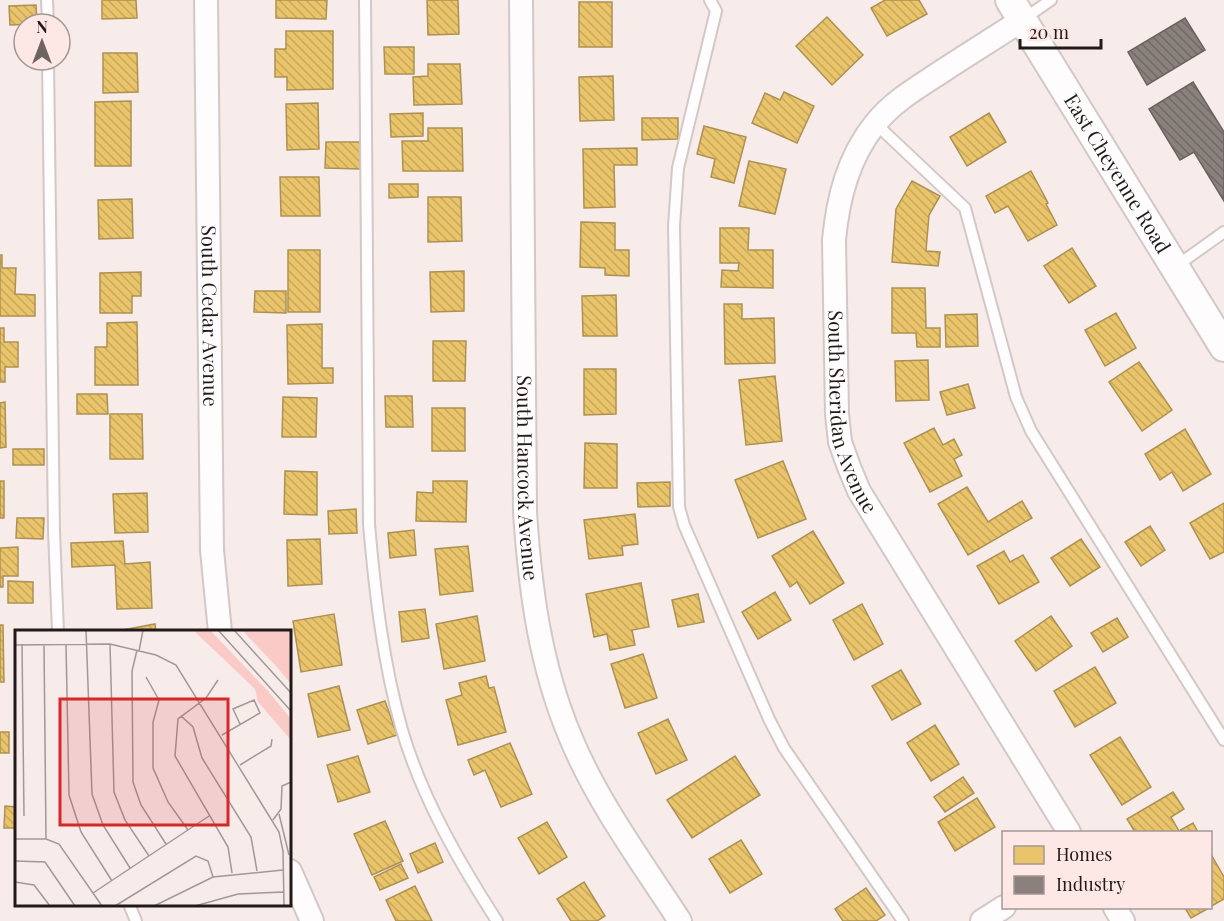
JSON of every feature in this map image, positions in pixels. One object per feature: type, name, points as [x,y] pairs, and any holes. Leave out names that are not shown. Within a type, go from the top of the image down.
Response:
[{"type":"street","name":"South Cedar Avenue","points":[[206,0],[212,550],[220,630]]},
{"type":"street","name":"South Hancock Avenue","points":[[521,0],[525,512],[534,603],[544,657],[556,698],[586,771],[617,824],[680,921]]},
{"type":"street","name":"South Sheridan Avenue","points":[[1016,10],[894,105],[876,124],[858,150],[846,178],[837,212],[834,252],[837,414],[840,442],[860,491],[1068,831]]},
{"type":"street","name":"East Cheyenne Road","points":[[1016,10],[1224,347]]},
{"type":"street","points":[[291,873],[312,921]]},
{"type":"street","points":[[982,921],[1002,908]]},
{"type":"lane","points":[[364,0],[369,513],[380,627],[389,677],[403,732],[422,784],[469,875],[497,921]]},
{"type":"lane","points":[[710,0],[716,11],[678,168],[674,226],[679,507],[684,525],[784,748],[903,921]]},
{"type":"lane","points":[[1016,10],[1051,0]]},
{"type":"lane","points":[[48,72],[54,531],[58,630]]},
{"type":"lane","points":[[876,124],[965,208],[1017,397],[1032,430],[1224,740]]},
{"type":"lane","points":[[1174,267],[1224,232]]},
{"type":"lane","points":[[130,906],[136,921]]},
{"type":"building: Homes","points":[[102,0],[136,0],[137,18],[102,19]]},
{"type":"building: Homes","points":[[276,0],[327,0],[326,19],[276,18]]},
{"type":"building: Homes","points":[[427,0],[458,0],[459,34],[428,35]]},
{"type":"building: Homes","points":[[885,0],[919,0],[927,14],[887,36],[871,8]]},
{"type":"building: Homes","points":[[579,2],[612,2],[612,47],[579,47]]},
{"type":"building: Homes","points":[[36,5],[36,12],[12,12],[12,25],[10,25],[9,6]]},
{"type":"building: Homes","points":[[827,17],[863,55],[832,85],[796,46]]},
{"type":"building: Homes","points":[[286,31],[333,31],[333,89],[287,90],[287,77],[275,77],[275,49],[286,49]]},
{"type":"building: Homes","points":[[384,47],[414,47],[414,74],[385,74]]},
{"type":"building: Homes","points":[[103,53],[137,53],[138,92],[103,93]]},
{"type":"building: Homes","points":[[428,64],[460,64],[462,104],[414,105],[413,77],[428,76]]},
{"type":"building: Homes","points":[[613,76],[614,120],[580,121],[579,77]]},
{"type":"building: Homes","points":[[784,92],[814,106],[797,143],[752,123],[765,93],[780,100]]},
{"type":"building: Homes","points":[[131,101],[131,166],[95,166],[95,102]]},
{"type":"building: Homes","points":[[318,103],[319,149],[287,150],[286,104]]},
{"type":"building: Homes","points":[[423,113],[423,136],[391,137],[390,114]]},
{"type":"building: Homes","points":[[989,113],[1006,142],[967,166],[950,137]]},
{"type":"building: Homes","points":[[642,118],[678,118],[678,139],[642,140]]},
{"type":"building: Homes","points":[[704,126],[746,137],[734,183],[711,177],[715,159],[697,154]]},
{"type":"building: Homes","points":[[428,128],[462,128],[463,171],[403,171],[402,141],[428,141]]},
{"type":"building: Homes","points":[[326,142],[360,142],[360,169],[325,168]]},
{"type":"building: Homes","points":[[637,148],[637,165],[614,165],[615,207],[584,208],[583,149]]},
{"type":"building: Homes","points":[[749,161],[786,169],[775,214],[739,206]]},
{"type":"building: Homes","points":[[1031,171],[1057,225],[1028,241],[1008,206],[995,213],[986,196]]},
{"type":"building: Homes","points":[[280,177],[319,177],[320,216],[281,216]]},
{"type":"building: Homes","points":[[912,181],[940,196],[929,215],[926,251],[940,252],[938,266],[892,262],[896,209]]},
{"type":"building: Homes","points":[[389,184],[418,184],[418,197],[389,198]]},
{"type":"building: Homes","points":[[428,197],[461,197],[462,241],[428,242]]},
{"type":"building: Homes","points":[[132,199],[133,238],[99,239],[98,200]]},
{"type":"building: Homes","points":[[581,222],[615,223],[615,250],[629,250],[629,276],[605,275],[605,268],[580,267]]},
{"type":"building: Homes","points":[[720,228],[749,228],[748,250],[773,250],[773,288],[721,287],[722,270],[738,271],[739,263],[720,263]]},
{"type":"building: Homes","points":[[1072,248],[1096,286],[1069,303],[1044,266]]},
{"type":"building: Homes","points":[[288,250],[320,250],[320,312],[288,312]]},
{"type":"building: Homes","points":[[0,255],[2,255],[2,268],[16,268],[15,294],[35,295],[35,316],[0,316]]},
{"type":"building: Homes","points":[[464,271],[464,311],[431,312],[430,272]]},
{"type":"building: Homes","points":[[141,272],[141,296],[132,296],[132,313],[100,313],[100,273]]},
{"type":"building: Homes","points":[[892,288],[925,288],[926,328],[940,328],[940,347],[917,347],[916,333],[892,333]]},
{"type":"building: Homes","points":[[255,291],[286,291],[286,313],[254,312]]},
{"type":"building: Homes","points":[[616,295],[617,336],[583,336],[582,296]]},
{"type":"building: Homes","points":[[724,304],[742,304],[742,319],[774,318],[775,363],[725,364]]},
{"type":"building: Homes","points":[[1116,313],[1136,348],[1105,366],[1085,330]]},
{"type":"building: Homes","points":[[977,314],[978,346],[946,347],[945,315]]},
{"type":"building: Homes","points":[[137,322],[138,385],[95,385],[95,347],[107,347],[107,323]]},
{"type":"building: Homes","points":[[322,324],[322,368],[333,368],[333,383],[288,384],[287,325]]},
{"type":"building: Homes","points":[[0,328],[4,328],[4,342],[18,342],[18,367],[5,367],[5,382],[0,382]]},
{"type":"building: Homes","points":[[433,341],[466,341],[465,381],[433,381]]},
{"type":"building: Homes","points":[[928,360],[929,400],[896,401],[895,361]]},
{"type":"building: Homes","points":[[1139,362],[1172,410],[1142,431],[1109,382]]},
{"type":"building: Homes","points":[[584,369],[616,369],[616,414],[584,415]]},
{"type":"building: Homes","points":[[775,376],[782,441],[746,445],[739,380]]},
{"type":"building: Homes","points":[[968,384],[975,408],[947,415],[940,392]]},
{"type":"building: Homes","points":[[77,394],[107,394],[108,414],[77,414]]},
{"type":"building: Homes","points":[[385,396],[412,396],[413,427],[386,427]]},
{"type":"building: Homes","points":[[283,397],[317,398],[316,437],[282,437]]},
{"type":"building: Homes","points":[[5,402],[6,447],[0,448],[0,403]]},
{"type":"building: Homes","points":[[432,408],[465,408],[465,451],[432,451]]},
{"type":"building: Homes","points":[[110,414],[142,414],[143,459],[110,459]]},
{"type":"building: Homes","points":[[934,428],[943,445],[954,439],[962,455],[954,459],[962,476],[930,492],[904,443]]},
{"type":"building: Homes","points":[[1185,429],[1211,474],[1183,491],[1172,472],[1160,480],[1145,454]]},
{"type":"building: Homes","points":[[585,443],[617,444],[617,488],[584,488]]},
{"type":"building: Homes","points":[[13,449],[44,449],[44,465],[13,465]]},
{"type":"building: Homes","points":[[783,461],[806,519],[758,538],[735,480]]},
{"type":"building: Homes","points":[[285,471],[317,472],[317,515],[284,514]]},
{"type":"building: Homes","points":[[0,481],[4,481],[4,518],[0,518]]},
{"type":"building: Homes","points":[[433,481],[467,481],[466,522],[416,521],[417,492],[433,493]]},
{"type":"building: Homes","points":[[670,482],[670,506],[638,507],[637,483]]},
{"type":"building: Homes","points":[[967,487],[988,522],[1022,501],[1032,518],[968,555],[938,504]]},
{"type":"building: Homes","points":[[147,493],[148,532],[115,533],[113,494]]},
{"type":"building: Homes","points":[[1224,503],[1224,552],[1210,559],[1190,523]]},
{"type":"building: Homes","points":[[356,509],[357,533],[329,534],[328,511]]},
{"type":"building: Homes","points":[[635,514],[638,544],[622,546],[623,555],[589,559],[584,520]]},
{"type":"building: Homes","points":[[17,518],[44,518],[43,539],[16,538]]},
{"type":"building: Homes","points":[[1150,526],[1165,550],[1141,566],[1125,542]]},
{"type":"building: Homes","points":[[414,530],[416,555],[390,558],[388,533]]},
{"type":"building: Homes","points":[[813,531],[844,583],[810,604],[797,582],[790,587],[772,556]]},
{"type":"building: Homes","points":[[320,539],[322,584],[288,586],[287,540]]},
{"type":"building: Homes","points":[[1081,539],[1100,567],[1070,586],[1051,558]]},
{"type":"building: Homes","points":[[123,541],[125,564],[150,562],[152,608],[117,609],[115,565],[72,567],[71,543]]},
{"type":"building: Homes","points":[[468,546],[473,591],[440,595],[435,549]]},
{"type":"building: Homes","points":[[18,547],[18,576],[3,576],[3,587],[0,587],[0,548]]},
{"type":"building: Homes","points":[[1004,551],[1010,562],[1023,555],[1039,582],[999,604],[977,566]]},
{"type":"building: Homes","points":[[8,581],[33,582],[33,603],[8,603]]},
{"type":"building: Homes","points":[[641,583],[649,627],[632,630],[635,645],[610,650],[607,634],[594,637],[586,594]]},
{"type":"building: Homes","points":[[775,592],[791,620],[758,639],[742,612]]},
{"type":"building: Homes","points":[[698,594],[704,622],[678,627],[672,600]]},
{"type":"building: Homes","points":[[862,604],[883,644],[854,660],[833,620]]},
{"type":"building: Homes","points":[[425,609],[429,638],[402,642],[399,612]]},
{"type":"building: Homes","points":[[334,614],[342,665],[301,672],[293,621]]},
{"type":"building: Homes","points":[[477,616],[485,661],[444,669],[436,624]]},
{"type":"building: Homes","points":[[1051,616],[1072,646],[1036,671],[1015,641]]},
{"type":"building: Homes","points":[[1117,618],[1128,637],[1103,652],[1091,633]]},
{"type":"building: Homes","points":[[155,624],[156,630],[123,630]]},
{"type":"building: Homes","points":[[0,625],[3,625],[4,682],[0,682]]},
{"type":"building: Homes","points":[[643,654],[657,698],[625,708],[611,664]]},
{"type":"building: Homes","points":[[1095,667],[1116,703],[1075,727],[1054,691]]},
{"type":"building: Homes","points":[[901,670],[921,704],[892,720],[872,686]]},
{"type":"building: Homes","points":[[486,676],[489,688],[494,687],[506,732],[458,745],[446,700],[462,695],[459,683]]},
{"type":"building: Homes","points":[[339,686],[350,730],[318,737],[308,694]]},
{"type":"building: Homes","points":[[385,701],[397,735],[368,744],[357,710]]},
{"type":"building: Homes","points":[[668,719],[687,760],[656,774],[638,733]]},
{"type":"building: Homes","points":[[935,725],[959,764],[931,781],[907,743]]},
{"type":"building: Homes","points":[[0,732],[9,732],[9,753],[0,753]]},
{"type":"building: Homes","points":[[1120,737],[1151,787],[1122,805],[1090,755]]},
{"type":"building: Homes","points":[[510,743],[532,794],[501,807],[485,770],[474,775],[468,760]]},
{"type":"building: Homes","points":[[358,756],[370,792],[338,802],[327,765]]},
{"type":"building: Homes","points":[[735,756],[760,795],[692,838],[667,800]]},
{"type":"building: Homes","points":[[963,777],[974,793],[945,812],[934,797]]},
{"type":"building: Homes","points":[[1173,792],[1184,809],[1171,817],[1179,831],[1134,831],[1127,819]]},
{"type":"building: Homes","points":[[977,798],[995,827],[955,851],[938,822]]},
{"type":"building: Homes","points":[[5,806],[15,807],[15,828],[4,828]]},
{"type":"building: Homes","points":[[385,821],[403,861],[372,875],[354,834]]},
{"type":"building: Homes","points":[[547,822],[567,857],[539,874],[518,838]]},
{"type":"building: Homes","points":[[1193,823],[1197,831],[1179,831]]},
{"type":"building: Homes","points":[[741,840],[762,874],[730,893],[709,859]]},
{"type":"building: Homes","points":[[435,843],[443,862],[418,873],[410,854]]},
{"type":"building: Homes","points":[[1212,856],[1224,877],[1224,899],[1212,906]]},
{"type":"building: Homes","points":[[401,864],[408,878],[380,890],[374,877]]},
{"type":"building: Homes","points":[[584,882],[605,916],[597,921],[571,921],[557,899]]},
{"type":"building: Homes","points":[[415,886],[432,921],[396,921],[386,900]]},
{"type":"building: Homes","points":[[866,888],[885,915],[876,921],[843,921],[835,909]]},
{"type":"building: Homes","points":[[1186,909],[1207,909],[1191,918]]},
{"type":"building: Industry","points":[[1185,18],[1205,50],[1147,85],[1128,52]]},
{"type":"building: Industry","points":[[1193,82],[1224,132],[1224,201],[1194,152],[1180,160],[1149,109]]}]
